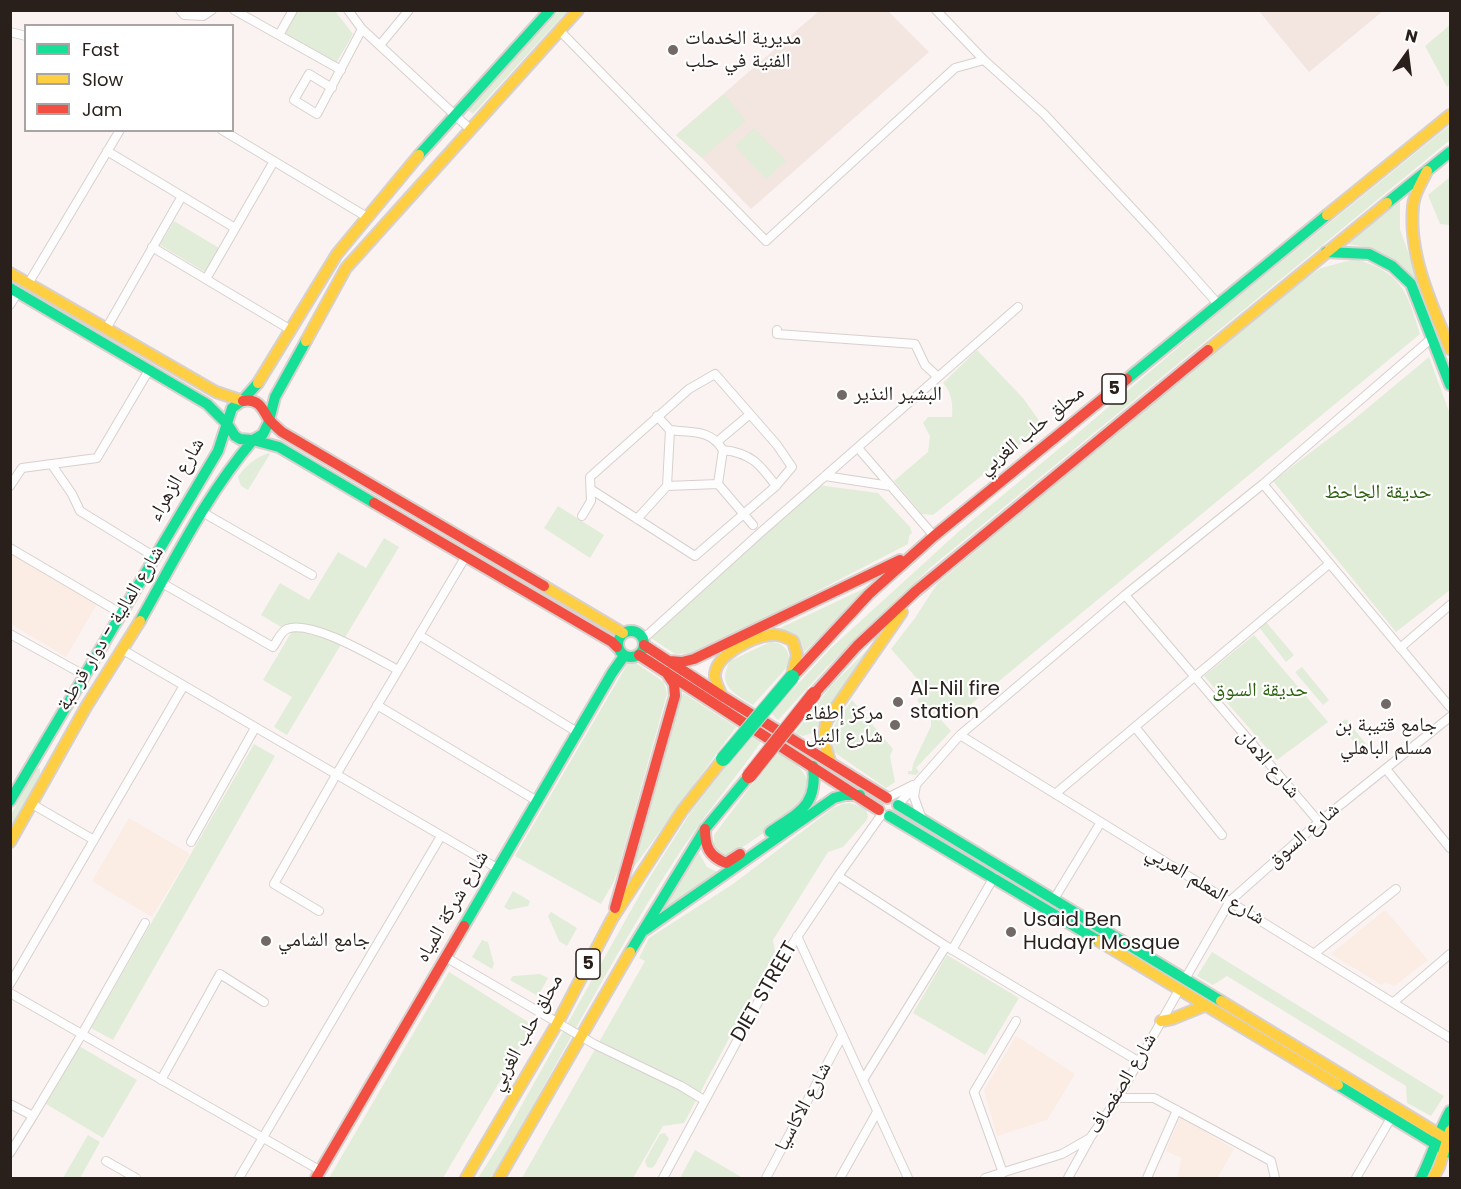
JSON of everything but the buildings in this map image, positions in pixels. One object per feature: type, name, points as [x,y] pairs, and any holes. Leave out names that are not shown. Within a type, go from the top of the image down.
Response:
[{"type":"main road","points":[[242,401],[260,380],[337,254],[550,10]]},
{"type":"main road","points":[[268,418],[275,397],[346,268],[578,10]]},
{"type":"main road","name":"محلق حلب الغربي","points":[[466,1179],[558,1022],[612,919],[682,811],[792,678],[869,594],[934,536],[1450,115]]},
{"type":"main road","name":"5","points":[[499,1179],[641,933],[705,829],[814,694],[857,646],[916,591],[1450,152]]},
{"type":"main road","points":[[1428,171],[1413,204],[1420,289],[1432,338],[1450,385]]},
{"type":"main road","points":[[1326,252],[1369,254],[1392,266],[1411,284],[1420,289],[1450,349]]},
{"type":"main road","points":[[10,273],[19,288],[207,404],[240,439],[279,447],[612,642],[621,652],[632,658],[642,646]]},
{"type":"main road","points":[[19,288],[106,329],[216,392],[242,401]]},
{"type":"main road","points":[[228,425],[229,413],[237,403],[248,400],[259,404],[267,413],[268,424],[262,434],[253,440]]},
{"type":"main road","points":[[268,418],[282,432],[623,633]]},
{"type":"main road","name":"شارع الزهراء","points":[[11,798],[218,451],[228,425]]},
{"type":"main road","name":"شارع المالية - دوار قرطبة","points":[[10,842],[86,707],[123,650],[202,512],[235,461],[253,440]]},
{"type":"main road","points":[[668,666],[694,659],[915,552]]},
{"type":"main road","points":[[830,761],[823,747],[822,734],[826,722],[916,591]]},
{"type":"main road","points":[[621,652],[618,639],[623,633],[634,631],[642,646],[668,666],[813,766],[860,795],[887,808],[922,819],[1054,899],[1182,984],[1204,1006],[1391,1118],[1445,1141]]},
{"type":"main road","points":[[722,696],[715,671],[719,662],[726,654],[771,634],[784,636],[793,642],[797,652],[792,678]]},
{"type":"main road","name":"شارع شركة المياه","points":[[318,1175],[447,958],[612,673],[621,652]]},
{"type":"main road","points":[[668,666],[830,761],[887,808],[994,877],[1182,984],[1445,1141]]},
{"type":"main road","points":[[612,919],[675,696],[675,684],[668,666]]},
{"type":"main road","points":[[39,753],[55,763]]},
{"type":"main road","points":[[705,829],[707,849],[712,858],[726,863],[737,857],[808,804],[813,795],[816,779],[813,766]]},
{"type":"main road","points":[[641,933],[834,798],[860,795]]},
{"type":"main road","points":[[1161,1021],[1171,1020],[1191,1009],[1204,1006]]},
{"type":"main road","points":[[1433,1179],[1445,1141],[1450,1111]]},
{"type":"main road","points":[[1421,1179],[1445,1141]]},
{"type":"street","points":[[180,10],[184,15],[204,16],[212,10]]},
{"type":"street","points":[[234,10],[341,70]]},
{"type":"street","points":[[279,35],[293,10]]},
{"type":"street","points":[[348,10],[362,29],[470,129]]},
{"type":"street","points":[[380,45],[409,10]]},
{"type":"street","points":[[936,10],[984,60],[1044,114],[1218,304]]},
{"type":"street","points":[[332,88],[309,74],[294,100],[317,114],[332,88],[362,29]]},
{"type":"street","points":[[560,31],[766,241],[955,68],[984,60]]},
{"type":"street","points":[[10,305],[119,132]]},
{"type":"street","points":[[225,132],[367,217]]},
{"type":"street","points":[[107,151],[235,228]]},
{"type":"street","points":[[206,279],[274,161]]},
{"type":"street","points":[[106,329],[182,196]]},
{"type":"street","points":[[152,247],[291,330]]},
{"type":"street","points":[[642,646],[825,476],[1018,307]]},
{"type":"street","points":[[777,330],[777,334],[915,344],[925,365],[938,378]]},
{"type":"street","name":"DIET STREET","points":[[663,1179],[777,967],[796,936],[887,808],[917,784],[960,735],[1125,595],[1263,484],[1432,338]]},
{"type":"street","points":[[10,486],[22,468],[97,458],[149,370]]},
{"type":"street","points":[[582,516],[591,501],[591,477],[689,388],[715,374],[777,445],[792,467],[776,486],[695,556],[592,490]]},
{"type":"street","points":[[718,441],[749,415]]},
{"type":"street","points":[[657,416],[670,430],[712,435],[718,441],[723,450],[717,484]]},
{"type":"street","points":[[637,519],[667,486],[670,430]]},
{"type":"street","points":[[858,448],[934,536]]},
{"type":"street","points":[[723,450],[744,454],[753,459],[776,486]]},
{"type":"street","points":[[52,465],[72,494],[80,511],[155,557]]},
{"type":"street","points":[[825,476],[890,486]]},
{"type":"street","points":[[667,486],[717,484]]},
{"type":"street","points":[[717,484],[753,525]]},
{"type":"street","points":[[1263,484],[1450,707]]},
{"type":"street","points":[[202,512],[312,575]]},
{"type":"street","points":[[10,548],[122,614]]},
{"type":"street","points":[[319,911],[274,884],[466,556]]},
{"type":"street","points":[[1056,794],[1329,564]]},
{"type":"street","points":[[162,583],[273,647],[283,631],[289,628],[319,631],[398,670]]},
{"type":"street","name":"شارع الامان","points":[[1125,595],[1319,822]]},
{"type":"street","points":[[1400,648],[1450,605]]},
{"type":"street","points":[[10,633],[84,675]]},
{"type":"street","points":[[419,635],[577,732]]},
{"type":"street","points":[[123,650],[183,687],[498,868]]},
{"type":"street","points":[[10,984],[183,687]]},
{"type":"street","points":[[377,705],[537,801]]},
{"type":"street","name":"شارع السوق","points":[[1182,984],[1230,901],[1319,822],[1450,717]]},
{"type":"street","points":[[1135,727],[1222,835]]},
{"type":"street","points":[[191,842],[255,728]]},
{"type":"street","name":"شارع المعلم العربي","points":[[960,735],[1395,1001],[1450,1038]]},
{"type":"street","points":[[1386,769],[1450,848]]},
{"type":"street","points":[[887,808],[917,784]]},
{"type":"street","points":[[917,784],[914,797],[922,819]]},
{"type":"street","points":[[32,804],[94,840]]},
{"type":"street","points":[[1054,899],[1101,822]]},
{"type":"street","points":[[239,1179],[441,836]]},
{"type":"street","points":[[838,876],[949,948],[1138,1060]]},
{"type":"street","points":[[863,1080],[994,877]]},
{"type":"street","points":[[1315,953],[1396,889]]},
{"type":"street","points":[[10,1153],[82,1034],[145,923]]},
{"type":"street","points":[[796,936],[908,1179]]},
{"type":"street","points":[[1395,1001],[1450,954]]},
{"type":"street","points":[[447,958],[582,1036],[704,1100]]},
{"type":"street","points":[[161,1080],[220,974],[264,1002]]},
{"type":"street","name":"شارع الصفصاف","points":[[1068,1179],[1090,1138],[1118,1098],[1182,984]]},
{"type":"street","points":[[10,993],[262,1138],[318,1175]]},
{"type":"street","points":[[1003,1173],[974,1092],[1016,1021]]},
{"type":"street","name":"شارع الاكاسيا","points":[[766,1179],[842,1036]]},
{"type":"street","points":[[1118,1098],[1154,1098],[1271,1161],[1275,1179]]},
{"type":"street","points":[[10,1104],[33,1116]]},
{"type":"street","points":[[1147,1179],[1177,1110]]},
{"type":"street","points":[[840,1179],[877,1112]]},
{"type":"street","points":[[1356,1179],[1391,1118]]},
{"type":"street","points":[[985,1179],[1062,1154],[1090,1138]]},
{"type":"street","points":[[106,1161],[136,1179]]},
{"type":"shaded area","points":[[819,11],[888,11],[929,52],[751,209],[702,158],[676,135]]},
{"type":"shaded area","points":[[1259,11],[1383,11],[1309,72]]},
{"type":"shaded area","points":[[11,553],[97,604],[66,657],[11,624]]},
{"type":"shaded area","points":[[129,818],[190,854],[152,917],[92,881]]},
{"type":"shaded area","points":[[1385,910],[1428,960],[1394,986],[1385,982],[1382,985],[1331,954]]},
{"type":"shaded area","points":[[1016,1036],[1075,1074],[1047,1120],[997,1136],[984,1090]]},
{"type":"shaded area","points":[[1180,1117],[1234,1149],[1217,1178],[1177,1178],[1182,1158],[1166,1151]]},
{"type":"green space","points":[[296,11],[335,11],[353,34],[334,67],[284,38],[284,32]]},
{"type":"green space","points":[[559,11],[567,11],[473,114],[468,110]]},
{"type":"green space","points":[[1450,25],[1450,84],[1447,87],[1425,46]]},
{"type":"green space","points":[[724,94],[746,121],[702,158],[676,135]]},
{"type":"green space","points":[[1450,125],[1450,140],[930,568],[828,666],[778,720],[771,713],[831,648],[957,533],[1222,310]]},
{"type":"green space","points":[[754,128],[786,161],[766,179],[735,146]]},
{"type":"green space","points":[[1450,177],[1450,225],[1440,224],[1428,195]]},
{"type":"green space","points":[[1400,202],[1400,229],[1419,283],[1387,256],[1370,248],[1346,244]]},
{"type":"green space","points":[[174,221],[219,248],[205,272],[160,245]]},
{"type":"green space","points":[[1355,259],[1383,270],[1400,285],[1411,306],[1420,334],[953,719],[948,714],[941,720],[951,731],[916,768],[919,772],[916,775],[908,774],[908,771],[912,771],[913,764],[931,726],[931,720],[917,700],[927,690],[891,649],[937,584],[1277,297],[1321,268]]},
{"type":"green space","points":[[977,350],[1023,398],[1043,426],[933,515],[922,514],[894,481],[928,452],[930,436],[923,423],[928,417],[952,417],[951,399],[943,383]]},
{"type":"green space","name":"حديقة الجاحظ","points":[[1429,357],[1450,414],[1450,590],[1396,632],[1273,481],[1352,421]]},
{"type":"green space","points":[[270,454],[248,490],[241,486],[238,477],[241,473],[251,463]]},
{"type":"green space","points":[[818,485],[878,493],[910,527],[912,533],[908,544],[698,653],[675,654],[651,638]]},
{"type":"green space","points":[[558,506],[604,535],[590,558],[544,528]]},
{"type":"green space","points":[[384,538],[399,547],[287,735],[274,727],[292,697],[263,680],[291,633],[261,615],[280,583],[309,600],[338,552],[366,568]]},
{"type":"green space","points":[[874,584],[802,654],[776,630]]},
{"type":"green space","points":[[1266,622],[1294,655],[1286,662],[1259,627]]},
{"type":"green space","points":[[888,629],[815,732],[803,736],[795,733],[831,686]]},
{"type":"green space","name":"حديقة السوق","points":[[1254,635],[1328,722],[1277,760],[1204,676]]},
{"type":"green space","points":[[770,642],[775,642],[786,649],[789,665],[753,705],[734,693],[726,683],[726,670],[730,661]]},
{"type":"green space","points":[[633,661],[664,682],[667,694],[618,870],[601,904],[515,856],[628,663]]},
{"type":"green space","points":[[1302,667],[1329,700],[1323,705],[1295,672]]},
{"type":"green space","points":[[683,693],[736,727],[631,871]]},
{"type":"green space","points":[[852,700],[893,749],[890,756],[895,782],[886,788],[831,750],[833,729]]},
{"type":"green space","points":[[1346,719],[1370,749],[1364,754],[1339,724]]},
{"type":"green space","points":[[751,734],[761,742],[690,838],[655,892],[491,1178],[478,1178],[501,1142],[648,880],[690,813]]},
{"type":"green space","points":[[254,744],[275,756],[113,1040],[91,1028]]},
{"type":"green space","points":[[777,751],[803,772],[810,791],[781,821],[731,855],[724,855],[714,848],[714,835]]},
{"type":"green space","points":[[40,768],[40,774],[11,828],[11,815],[35,770]]},
{"type":"green space","points":[[850,803],[866,808],[868,817],[866,821],[843,847],[828,852],[773,940],[775,952],[684,1123],[663,1126],[633,1178],[522,1178],[645,961],[639,958],[649,938],[733,884],[833,808]]},
{"type":"green space","points":[[699,853],[707,867],[722,874],[662,912]]},
{"type":"green space","points":[[513,891],[530,901],[528,906],[509,910],[504,907]]},
{"type":"green space","points":[[551,912],[577,928],[567,946],[559,941],[548,916]]},
{"type":"green space","points":[[482,940],[488,942],[494,964],[492,969],[472,957]]},
{"type":"green space","points":[[1212,952],[1444,1096],[1431,1116],[1407,1103],[1406,1086],[1227,976],[1213,985],[1197,976]]},
{"type":"green space","points":[[947,955],[1019,998],[985,1055],[913,1013]]},
{"type":"green space","points":[[449,972],[533,1025],[443,1178],[329,1178]]},
{"type":"green space","points":[[540,974],[548,978],[538,996],[510,980],[513,976]]},
{"type":"green space","points":[[79,1046],[137,1080],[103,1138],[46,1104]]},
{"type":"green space","points":[[665,1133],[669,1139],[655,1165],[652,1168],[647,1167],[645,1161],[660,1134]]},
{"type":"green space","points":[[88,1135],[100,1142],[80,1178],[63,1178]]},
{"type":"green space","points":[[695,1150],[743,1178],[680,1178]]},
{"type":"traffic: fast","points":[[419,155],[550,10]]},
{"type":"traffic: fast","points":[[1387,203],[1450,152]]},
{"type":"traffic: fast","points":[[1127,379],[1327,215]]},
{"type":"traffic: fast","points":[[1326,252],[1369,254],[1392,266],[1411,284],[1450,385]]},
{"type":"traffic: fast","points":[[10,288],[207,404],[240,439],[253,440],[263,434],[275,397],[306,341]]},
{"type":"traffic: fast","points":[[10,801],[218,451],[232,408],[242,401],[258,383]]},
{"type":"traffic: fast","points":[[140,621],[206,505],[253,440],[279,447],[374,503]]},
{"type":"traffic: fast","points":[[631,631],[640,635],[644,644],[640,653],[631,657],[622,653],[618,644],[622,635],[631,631]]},
{"type":"traffic: fast","points":[[464,926],[624,656]]},
{"type":"traffic: fast","points":[[723,759],[792,677]]},
{"type":"traffic: fast","points":[[770,832],[798,813],[809,799],[814,780],[813,766]]},
{"type":"traffic: fast","points":[[630,952],[705,829],[749,776]]},
{"type":"traffic: fast","points":[[645,930],[834,798],[860,795]]},
{"type":"traffic: fast","points":[[898,805],[1221,1001]]},
{"type":"traffic: fast","points":[[889,816],[1099,941]]},
{"type":"traffic: fast","points":[[1338,1085],[1450,1153]]},
{"type":"traffic: fast","points":[[1421,1178],[1450,1111]]},
{"type":"traffic: slow","points":[[306,341],[346,268],[578,10]]},
{"type":"traffic: slow","points":[[1327,215],[1450,115]]},
{"type":"traffic: slow","points":[[258,383],[337,254],[419,155]]},
{"type":"traffic: slow","points":[[1427,171],[1414,201],[1412,224],[1414,243],[1423,279],[1450,349]]},
{"type":"traffic: slow","points":[[1208,350],[1387,203]]},
{"type":"traffic: slow","points":[[10,273],[216,392],[243,401]]},
{"type":"traffic: slow","points":[[544,586],[623,633]]},
{"type":"traffic: slow","points":[[830,761],[824,742],[826,722],[902,612]]},
{"type":"traffic: slow","points":[[10,842],[86,707],[140,621]]},
{"type":"traffic: slow","points":[[722,696],[715,679],[717,667],[729,653],[763,636],[776,635],[793,641],[797,655],[792,675]]},
{"type":"traffic: slow","points":[[466,1178],[558,1022],[612,919],[682,811],[723,759]]},
{"type":"traffic: slow","points":[[1099,941],[1338,1085]]},
{"type":"traffic: slow","points":[[499,1178],[630,952]]},
{"type":"traffic: slow","points":[[1221,1001],[1450,1141]]},
{"type":"traffic: slow","points":[[1161,1021],[1204,1006]]},
{"type":"traffic: slow","points":[[1433,1178],[1439,1167],[1450,1131]]},
{"type":"traffic: jam","points":[[814,694],[857,646],[916,591],[1208,350]]},
{"type":"traffic: jam","points":[[792,677],[869,594],[934,536],[1127,379]]},
{"type":"traffic: jam","points":[[243,401],[248,400],[258,404],[269,420],[282,432],[544,586]]},
{"type":"traffic: jam","points":[[374,503],[617,647]]},
{"type":"traffic: jam","points":[[669,661],[682,662],[694,659],[900,560]]},
{"type":"traffic: jam","points":[[644,645],[887,798]]},
{"type":"traffic: jam","points":[[639,655],[879,810]]},
{"type":"traffic: jam","points":[[615,908],[675,696],[674,684],[666,672]]},
{"type":"traffic: jam","points":[[749,776],[814,694]]},
{"type":"traffic: jam","points":[[705,829],[707,846],[716,857],[726,863],[740,854]]},
{"type":"traffic: jam","points":[[316,1178],[464,926]]},
{"type":"place","name":"مديرية الخدمات الفنية في حلب","points":[[673,50]]},
{"type":"place","name":"البشير النذير","points":[[842,395]]},
{"type":"place","name":"Al-Nil fire station","points":[[898,702]]},
{"type":"place","name":"جامع قتيبة بن مسلم الباهلي","points":[[1386,704]]},
{"type":"place","name":"مركز إطفاء شارع النيل","points":[[895,725]]},
{"type":"place","name":"Usaid Ben Hudayr Mosque","points":[[1011,932]]},
{"type":"place","name":"جامع الشامي","points":[[266,941]]}]
